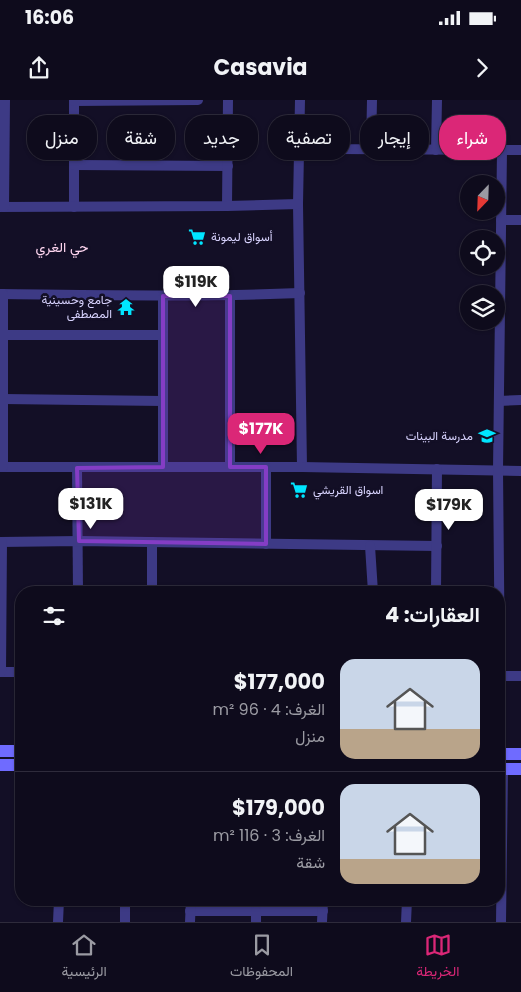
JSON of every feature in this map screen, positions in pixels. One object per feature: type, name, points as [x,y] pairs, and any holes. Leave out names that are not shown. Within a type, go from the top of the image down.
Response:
[{"type":"street","points":[[5,100],[2,207],[298,204]]},
{"type":"street","points":[[74,207],[74,101],[198,100]]},
{"type":"street","points":[[227,206],[228,100]]},
{"type":"street","points":[[300,100],[300,115]]},
{"type":"street","points":[[372,100],[372,115]]},
{"type":"street","points":[[429,150],[436,150],[437,100]]},
{"type":"street","points":[[506,150],[521,150]]},
{"type":"street","points":[[299,160],[298,204],[302,467]]},
{"type":"street","points":[[502,160],[502,175]]},
{"type":"street","points":[[74,165],[228,166]]},
{"type":"street","points":[[499,586],[498,470],[502,220]]},
{"type":"street","points":[[505,220],[521,220]]},
{"type":"street","points":[[300,294],[230,296],[1,294],[1,467],[302,467],[521,470]]},
{"type":"street","points":[[163,296],[163,467]]},
{"type":"street","points":[[230,296],[230,467]]},
{"type":"street","points":[[2,335],[163,335]]},
{"type":"street","points":[[2,398],[163,401]]},
{"type":"street","points":[[499,400],[521,400]]},
{"type":"street","points":[[266,467],[266,544]]},
{"type":"street","points":[[77,468],[78,586]]},
{"type":"street","points":[[436,586],[437,469]]},
{"type":"street","points":[[15,672],[0,672],[1,542],[79,541],[437,546]]},
{"type":"street","points":[[152,542],[152,586]]},
{"type":"street","points":[[370,546],[373,586]]},
{"type":"street","points":[[505,676],[521,676]]},
{"type":"street","points":[[0,751],[15,751]]},
{"type":"street","points":[[505,754],[521,754]]},
{"type":"street","points":[[0,765],[15,765]]},
{"type":"street","points":[[505,769],[521,770]]},
{"type":"street","points":[[58,906],[58,922]]},
{"type":"street","points":[[125,906],[125,922]]},
{"type":"street","points":[[190,906],[190,922]]},
{"type":"street","points":[[406,922],[407,906]]},
{"type":"street","points":[[502,906],[502,922]]},
{"type":"street","points":[[190,911],[256,910],[322,917]]},
{"type":"street","points":[[256,910],[256,922]]},
{"type":"highlighted area","points":[[163,296],[230,296],[230,467],[266,467],[266,544],[79,541],[77,468],[163,467]]},
{"type":"place","name":"أسواق ليمونة","points":[[197,237]]},
{"type":"place","name":"جامع وحسينية المصطفى","points":[[126,307]]},
{"type":"place","name":"مدرسة البينات","points":[[487,436]]},
{"type":"place","name":"اسواق القريشي","points":[[299,490]]},
{"type":"district","name":"حي الغري","points":[[62,247]]}]
